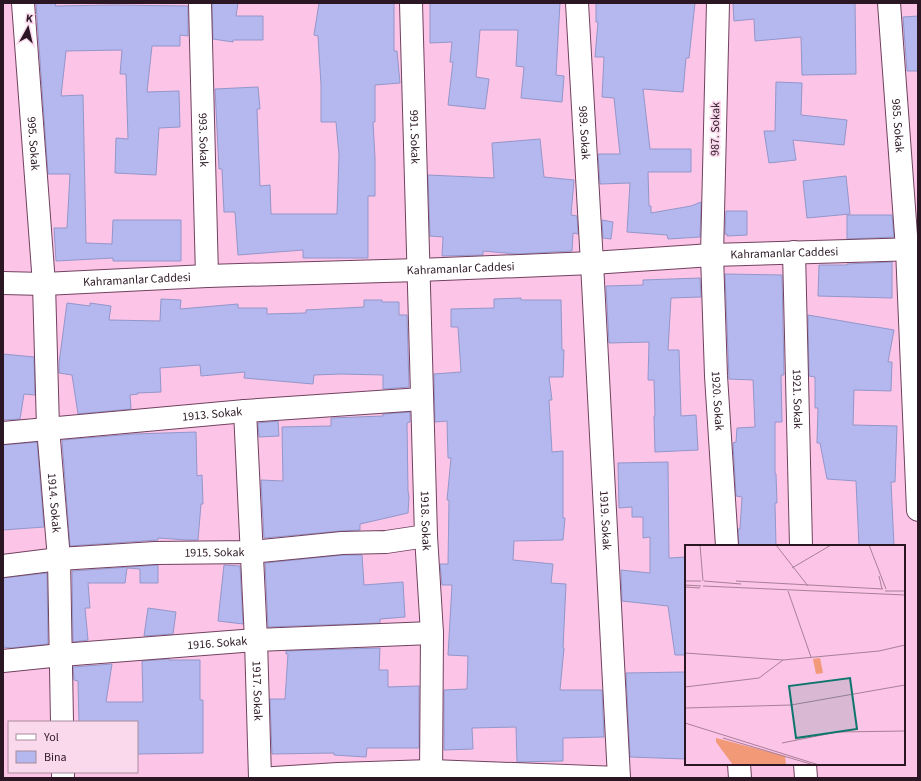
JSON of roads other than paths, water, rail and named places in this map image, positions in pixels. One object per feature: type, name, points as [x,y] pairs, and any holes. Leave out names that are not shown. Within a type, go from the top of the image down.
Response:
[{"type":"street","name":"995. Sokak","points":[[23,3],[44,284]]},
{"type":"street","name":"993. Sokak","points":[[200,3],[207,276]]},
{"type":"street","name":"991. Sokak","points":[[411,3],[419,270]]},
{"type":"street","name":"989. Sokak","points":[[577,3],[592,263]]},
{"type":"street","name":"987. Sokak","points":[[712,255],[718,3]]},
{"type":"street","name":"985. Sokak","points":[[889,3],[912,249],[918,510]]},
{"type":"street","name":"Kahramanlar Caddesi","points":[[3,283],[44,284],[207,276],[419,270],[592,263],[712,255],[912,249]]},
{"type":"street","name":"1921. Sokak","points":[[794,252],[801,545]]},
{"type":"street","name":"1920. Sokak","points":[[712,255],[716,376],[727,545]]},
{"type":"street","name":"1919. Sokak","points":[[592,263],[619,778]]},
{"type":"street","name":"1918. Sokak","points":[[419,270],[426,536],[432,633],[431,774]]},
{"type":"street","name":"1914. Sokak","points":[[44,284],[48,428],[59,559],[62,721]]},
{"type":"street","name":"1913. Sokak","points":[[3,433],[244,411],[422,399]]},
{"type":"street","name":"1917. Sokak","points":[[244,411],[256,640],[260,778]]},
{"type":"street","name":"1915. Sokak","points":[[3,566],[59,559],[155,553],[252,552],[342,543],[386,542],[426,536]]},
{"type":"street","name":"1916. Sokak","points":[[3,661],[256,640],[432,633]]},
{"type":"street","points":[[739,765],[740,778]]},
{"type":"street","points":[[805,765],[806,778]]},
{"type":"street","points":[[274,778],[431,774],[619,778]]}]
